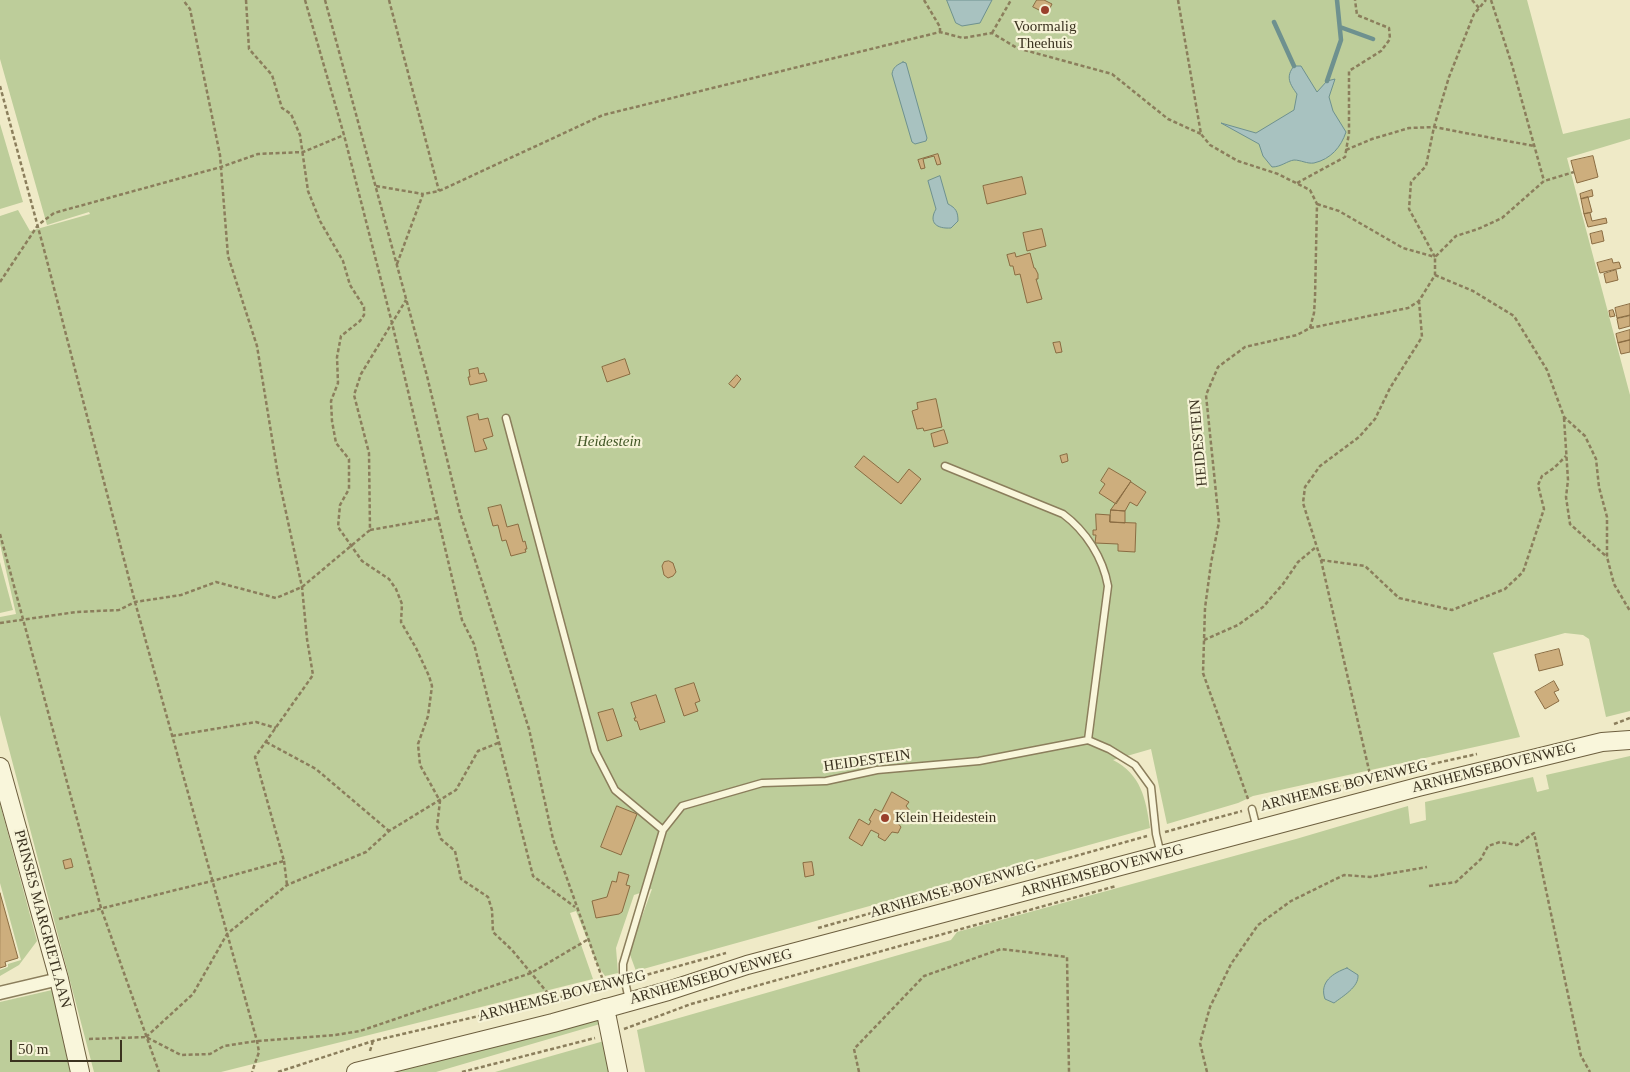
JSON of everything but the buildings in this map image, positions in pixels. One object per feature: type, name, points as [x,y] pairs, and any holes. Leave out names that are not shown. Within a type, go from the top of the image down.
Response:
[{"type":"main road","name":"ARNHEMSEBOVENWEG","points":[[605,1008],[668,991],[746,965],[1418,787],[1630,728]]},
{"type":"main road","name":"ARNHEMSEBOVENWEG","points":[[1605,734],[1630,740]]},
{"type":"main road","name":"PRINSES MARGRIETLAAN","points":[[0,767],[59,979],[80,1072]]},
{"type":"main road","points":[[605,1008],[618,1072]]},
{"type":"main road","name":"ARNHEMSE BOVENWEG","points":[[356,1072],[553,1023],[605,1008]]},
{"type":"street","points":[[0,993],[59,979]]},
{"type":"lane","points":[[506,418],[595,750],[615,790],[663,830]]},
{"type":"lane","points":[[945,466],[1063,514],[1075,523],[1100,558],[1105,570],[1108,586],[1088,740],[1109,749],[1134,765],[1152,787],[1156,834],[1162,855]]},
{"type":"lane","name":"HEIDESTEIN","points":[[629,1002],[622,972],[625,952],[663,830],[682,806],[762,783],[826,781],[877,770],[979,761],[1088,740]]},
{"type":"lane","points":[[1252,809],[1257,830]]},
{"type":"path","points":[[183,0],[190,9],[220,155],[228,256],[257,346],[278,475],[302,587],[313,675],[255,757],[284,861],[287,885]]},
{"type":"path","points":[[246,0],[248,49],[272,75],[282,108],[291,114],[300,135],[308,191],[320,222],[343,261],[350,285],[364,307],[364,315],[360,321],[341,336],[337,357],[338,383],[331,401],[336,443],[349,459],[349,489],[340,505],[338,527],[362,561],[389,578],[396,589],[402,604],[401,622],[429,676],[432,686],[428,716],[418,744],[420,765],[440,801],[437,827],[441,839],[455,851],[461,879],[488,897],[492,910],[493,932],[512,950],[530,973],[555,998]]},
{"type":"path","points":[[305,0],[344,134],[392,322],[462,620],[474,644],[533,876],[574,906]]},
{"type":"path","points":[[325,0],[428,376],[460,514],[529,728],[553,839],[605,987]]},
{"type":"path","points":[[389,0],[439,191]]},
{"type":"path","points":[[924,0],[940,27],[940,32]]},
{"type":"path","points":[[992,32],[1011,0]]},
{"type":"path","points":[[1178,0],[1201,134]]},
{"type":"path","points":[[1297,183],[1345,157],[1349,132],[1349,71],[1382,51],[1390,39],[1389,28],[1357,15],[1355,0]]},
{"type":"path","points":[[1472,0],[1479,8]]},
{"type":"path","points":[[1371,779],[1321,560],[1303,504],[1305,488],[1320,466],[1359,437],[1375,419],[1390,388],[1422,337],[1419,301],[1435,275],[1435,257],[1409,209],[1412,182],[1426,166],[1434,127],[1449,77],[1474,14],[1486,0]]},
{"type":"path","points":[[1491,0],[1512,65],[1544,182]]},
{"type":"path","points":[[376,186],[423,194],[439,191],[602,114],[940,32],[963,38],[992,32],[1017,48],[1112,74],[1168,120],[1201,134],[1210,145],[1238,161],[1278,174],[1310,190],[1317,204],[1315,298],[1310,328]]},
{"type":"path","points":[[0,86],[38,225],[135,602],[257,1041],[259,1052],[252,1072]]},
{"type":"path","points":[[1346,150],[1372,138],[1409,128],[1434,127],[1534,146]]},
{"type":"path","points":[[0,282],[38,225],[54,212],[221,167],[258,154],[302,152],[344,134]]},
{"type":"path","points":[[1435,257],[1456,236],[1502,218],[1544,182],[1574,172]]},
{"type":"path","points":[[397,265],[423,194]]},
{"type":"path","points":[[1317,204],[1339,211],[1403,248],[1435,257]]},
{"type":"path","points":[[1435,275],[1473,291],[1514,316],[1547,370],[1564,417],[1568,480],[1566,497],[1570,524],[1607,557]]},
{"type":"path","points":[[370,530],[369,453],[354,395],[361,374],[406,300]]},
{"type":"path","name":"HEIDESTEIN","points":[[1252,809],[1203,673],[1205,608],[1219,522],[1206,395],[1218,367],[1245,347],[1297,335],[1310,328],[1408,308],[1419,301]]},
{"type":"path","points":[[1564,417],[1585,436],[1596,459],[1599,486],[1606,517],[1607,557],[1614,584],[1630,610]]},
{"type":"path","points":[[1321,560],[1365,566],[1399,598],[1452,610],[1505,589],[1522,572],[1544,509],[1538,485],[1542,476],[1554,468],[1566,456]]},
{"type":"path","points":[[0,623],[76,612],[119,610],[135,602],[181,595],[216,582],[276,598],[302,587],[370,530],[438,518]]},
{"type":"path","points":[[0,534],[101,908],[159,1072]]},
{"type":"path","points":[[1204,640],[1238,625],[1263,607],[1284,584],[1298,562],[1316,547]]},
{"type":"path","points":[[1605,734],[1630,718]]},
{"type":"path","points":[[172,736],[256,722],[276,728]]},
{"type":"path","points":[[266,742],[316,769],[389,831]]},
{"type":"path","points":[[146,1037],[193,994],[227,934],[287,885],[366,852],[389,831],[456,790],[478,751],[498,742]]},
{"type":"path","name":"ARNHEMSE BOVENWEG","points":[[814,929],[1156,834],[1371,779],[1479,754]]},
{"type":"path","points":[[1429,886],[1456,882],[1481,859],[1488,846],[1500,842],[1517,844],[1534,833],[1581,1056],[1590,1072]]},
{"type":"path","points":[[44,924],[101,908],[212,882],[284,861]]},
{"type":"path","points":[[1207,1072],[1200,1043],[1210,1007],[1232,964],[1258,925],[1291,901],[1344,875],[1370,877],[1427,868]]},
{"type":"path","points":[[462,1072],[610,1034],[691,1004],[1122,884]]},
{"type":"path","points":[[73,1039],[146,1037],[181,1055],[210,1054],[224,1046],[257,1041],[335,1035],[360,1031],[530,973],[587,940]]},
{"type":"path","points":[[859,1072],[854,1049],[924,976],[1001,949],[1023,950],[1067,957],[1070,1072]]},
{"type":"path","name":"ARNHEMSE BOVENWEG","points":[[278,1072],[373,1041],[605,987],[729,953]]},
{"type":"green space","name":"Heidestein","points":[[0,0],[1527,0],[1563,134],[1630,118],[1630,139],[1567,158],[1630,395],[1630,711],[1606,717],[1589,639],[1583,635],[1565,633],[1493,653],[1520,737],[1253,796],[1238,803],[1167,824],[1151,749],[1113,760],[1130,772],[1136,780],[1144,797],[1150,828],[636,971],[629,952],[652,889],[634,895],[616,948],[618,973],[605,976],[598,966],[576,911],[570,913],[593,979],[221,1072],[94,1072],[0,715],[0,617],[16,614],[0,544],[0,216],[18,210],[30,231],[90,214],[89,212],[47,225],[0,59]]},
{"type":"green space","points":[[0,124],[23,202],[0,209]]},
{"type":"green space","points":[[0,562],[13,610],[0,613]]},
{"type":"green space","points":[[1630,756],[1630,1072],[645,1072],[637,1030],[951,940],[957,932],[1296,839],[1408,806],[1410,824],[1426,820],[1425,802],[1533,777],[1537,792],[1549,789],[1546,775]]},
{"type":"green space","points":[[0,804],[37,941],[19,965],[0,976],[0,970],[8,967],[8,964],[21,960],[0,883]]},
{"type":"green space","points":[[52,990],[70,1072],[0,1072],[0,1002]]},
{"type":"green space","points":[[602,1013],[607,1022],[436,1072],[395,1072]]},
{"type":"green space","points":[[611,1039],[618,1072],[495,1072]]},
{"type":"water","points":[[947,0],[992,0],[980,23],[962,26],[956,23]]},
{"type":"water","points":[[903,62],[906,63],[927,138],[926,141],[915,144],[912,142],[892,74],[896,66]]},
{"type":"water","points":[[1294,66],[1301,66],[1317,92],[1327,81],[1335,79],[1329,97],[1333,111],[1346,132],[1338,147],[1325,159],[1314,163],[1294,160],[1272,167],[1263,156],[1259,144],[1221,123],[1256,133],[1294,110],[1297,94],[1289,77]]},
{"type":"water","points":[[940,176],[948,204],[955,209],[958,215],[958,221],[951,228],[938,226],[933,218],[936,209],[928,181]]},
{"type":"water","points":[[1347,968],[1358,975],[1356,983],[1334,1003],[1325,999],[1324,988],[1326,983],[1332,976]]},
{"type":"waterway","points":[[1327,81],[1341,40],[1337,0]]},
{"type":"waterway","points":[[1274,22],[1294,66]]},
{"type":"waterway","points":[[1340,27],[1373,39]]},
{"type":"place","name":"Voormalig Theehuis","points":[[1045,10]]},
{"type":"place","name":"Klein Heidestein","points":[[885,818]]}]
